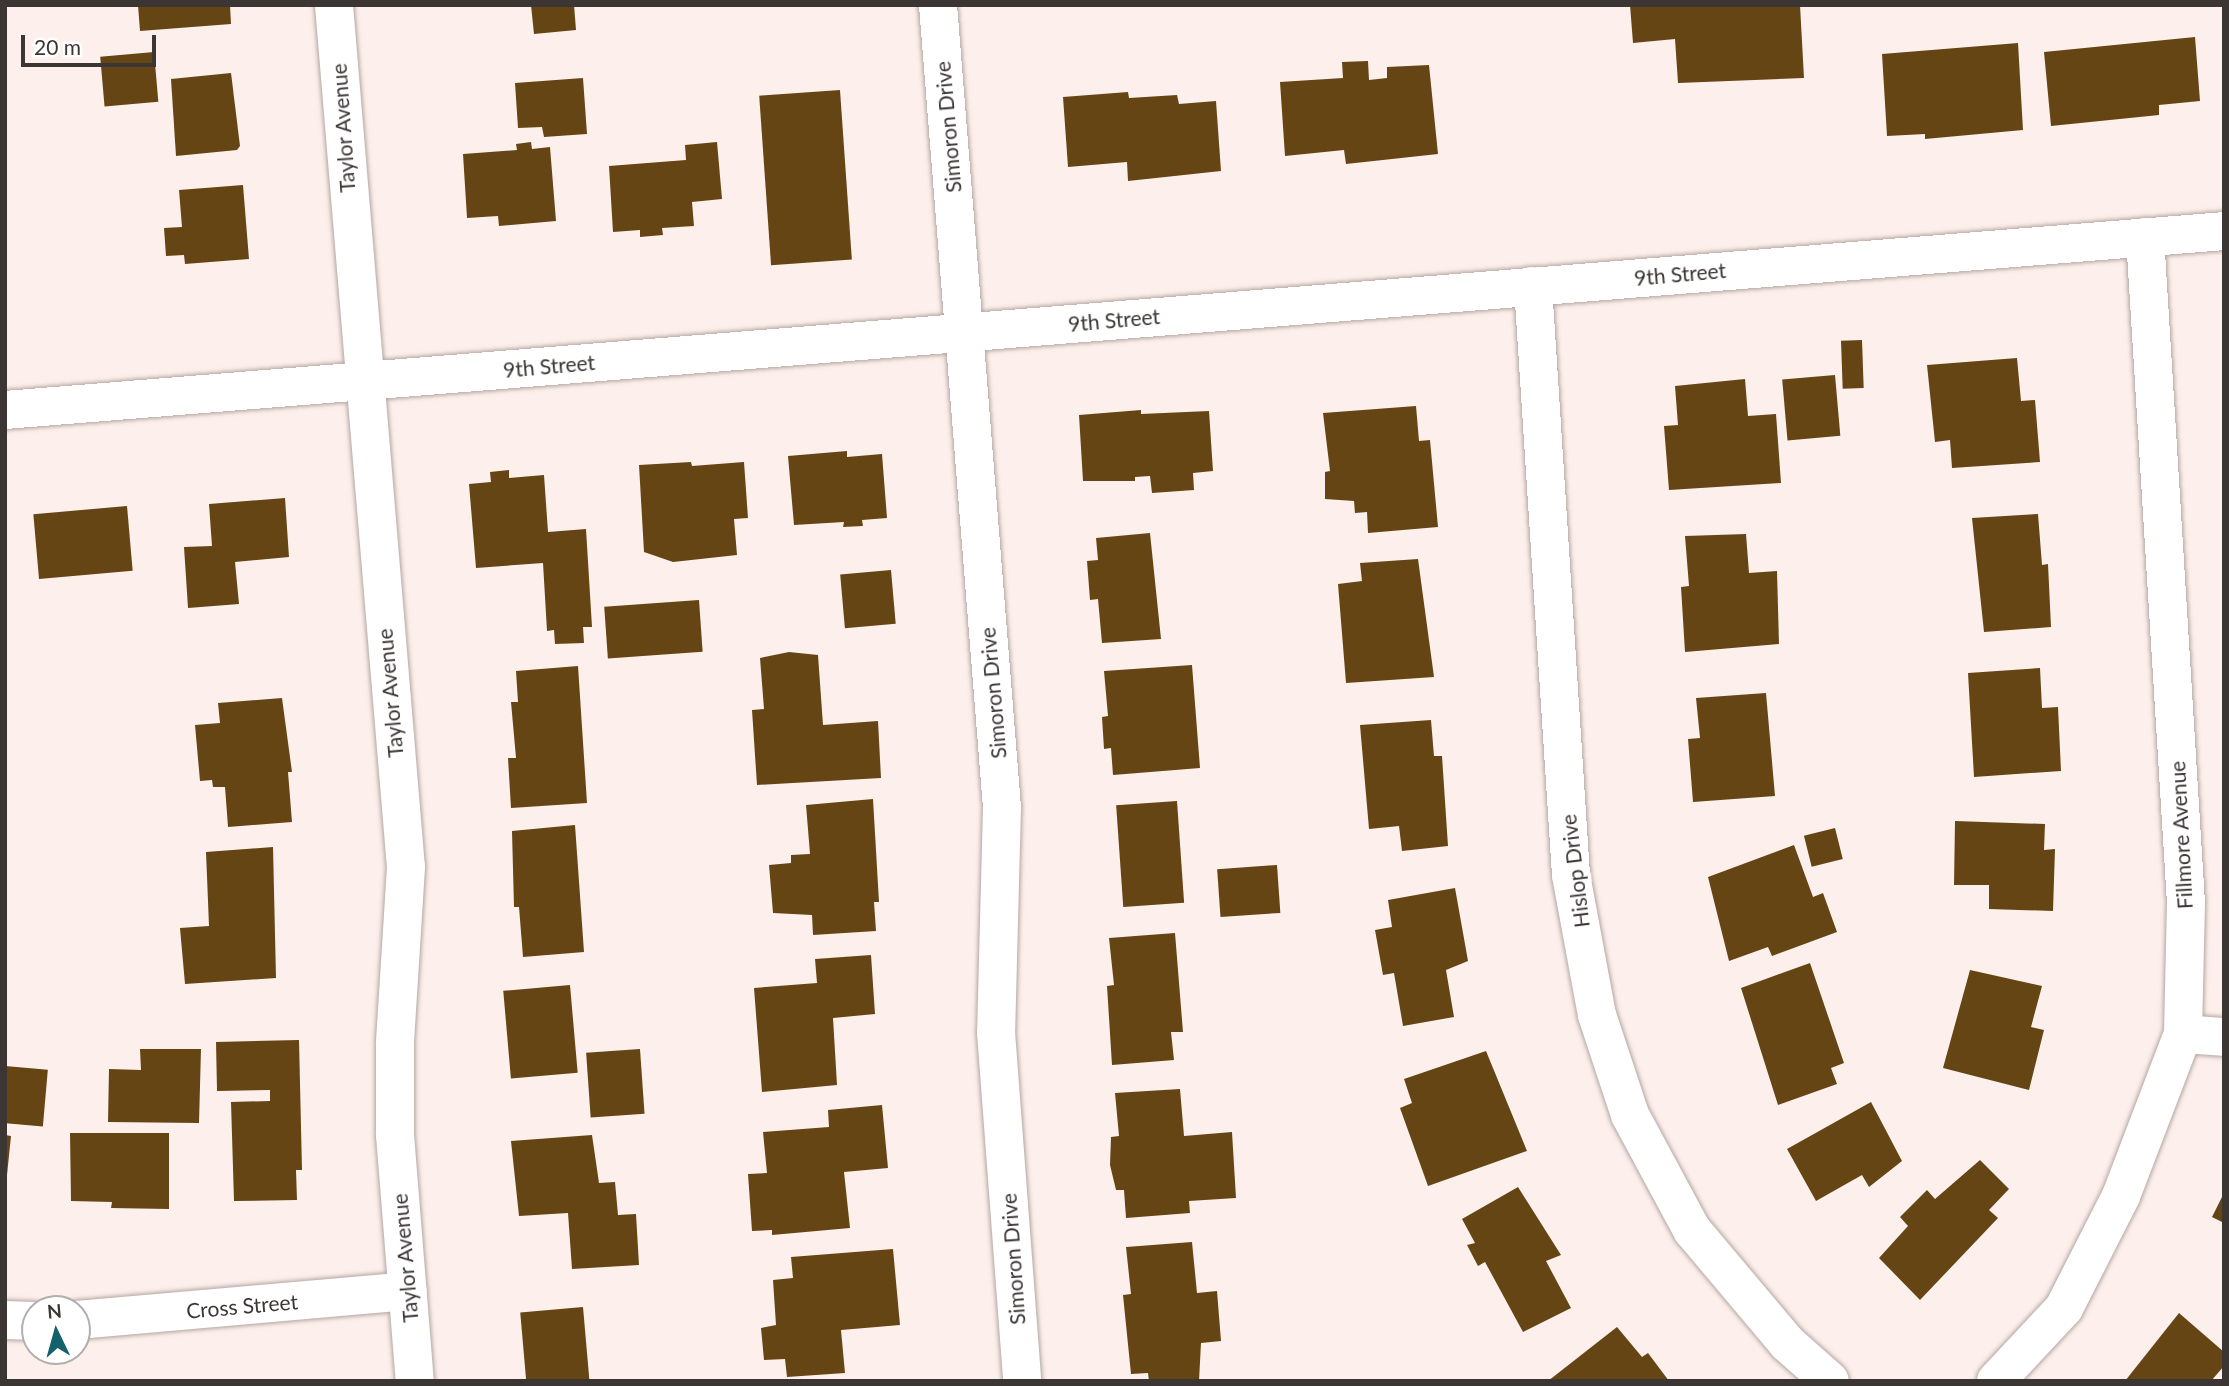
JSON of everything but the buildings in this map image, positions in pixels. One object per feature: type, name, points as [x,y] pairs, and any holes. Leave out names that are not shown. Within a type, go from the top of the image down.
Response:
[{"type":"street","name":"Taylor Avenue","points":[[334,5],[362,381],[406,867],[395,1057],[396,1135],[415,1381]]},
{"type":"street","name":"Simoron Drive","points":[[939,5],[1002,807],[996,1032],[1022,1381]]},
{"type":"street","name":"9th Street","points":[[5,410],[2224,231]]},
{"type":"street","name":"Fillmore Avenue","points":[[1996,1381],[2064,1308],[2121,1196],[2183,1034],[2186,903],[2145,237]]},
{"type":"street","name":"Hislop Drive","points":[[1533,286],[1571,875],[1597,1015],[1630,1115],[1692,1230],[1787,1343],[1830,1381]]},
{"type":"street","points":[[2183,1034],[2224,1037]]},
{"type":"street","name":"Cross Street","points":[[91,1319],[408,1291]]}]
